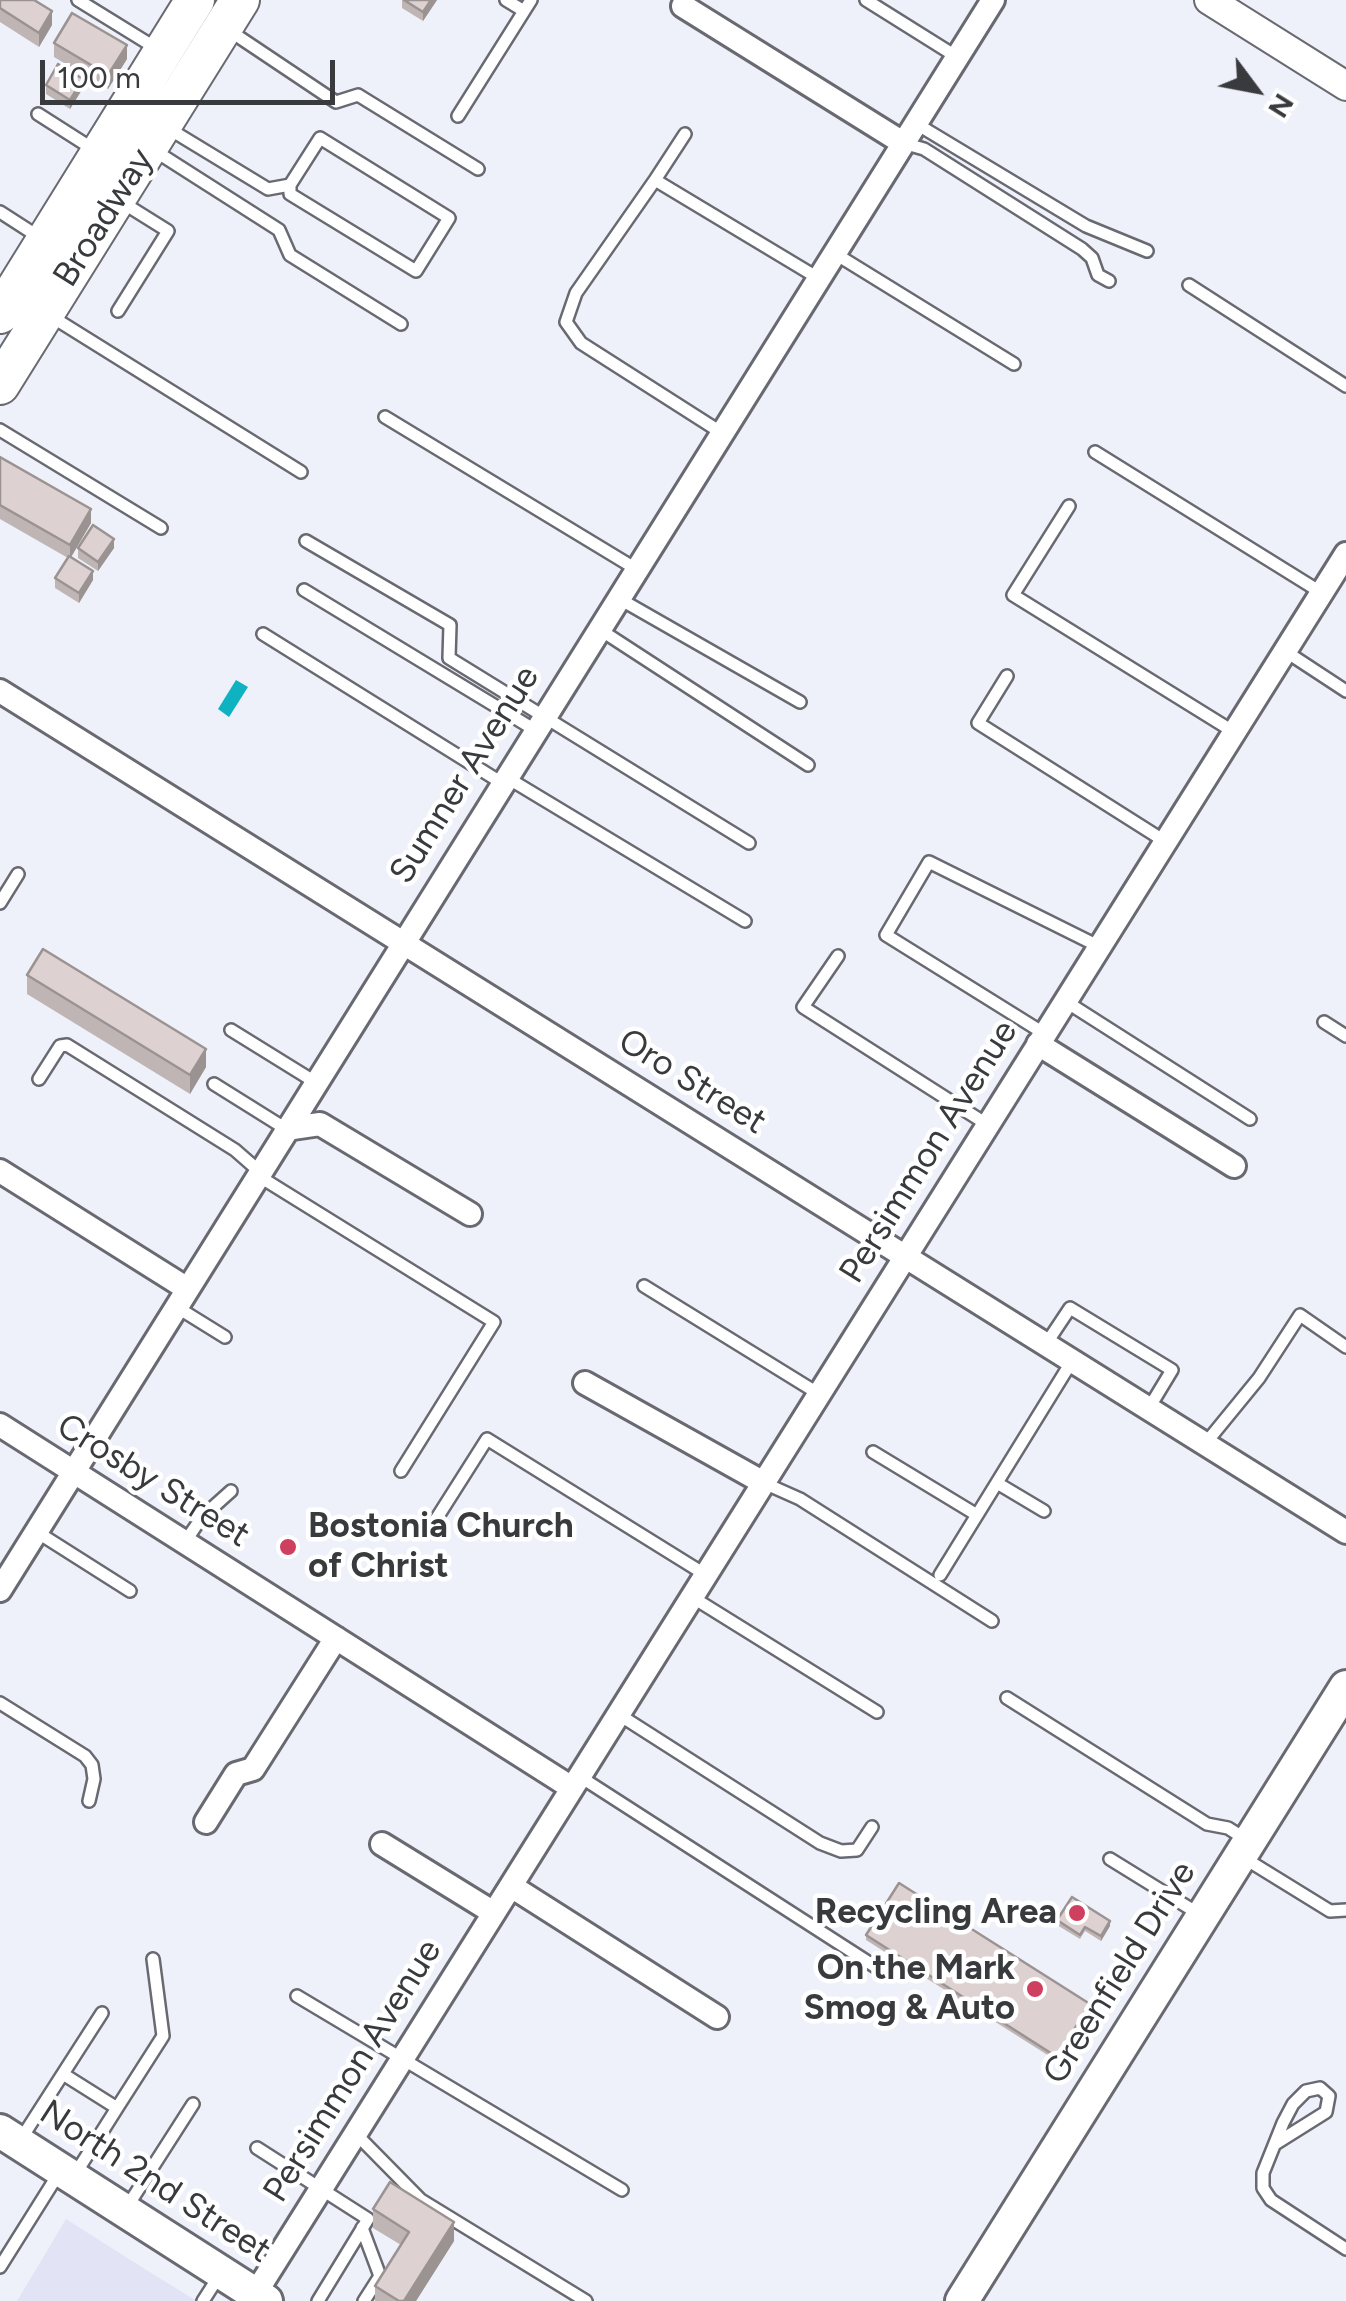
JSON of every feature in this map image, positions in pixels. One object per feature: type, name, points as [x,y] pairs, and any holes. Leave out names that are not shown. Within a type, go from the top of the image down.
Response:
[{"type":"main road","name":"Broadway","points":[[3,302],[195,0]]},
{"type":"main road","name":"Broadway","points":[[0,385],[232,13]]},
{"type":"main road","name":"Greenfield Drive","points":[[962,2301],[1346,1687]]},
{"type":"main road","name":"North 2nd Street","points":[[10,2137],[260,2297]]},
{"type":"street","name":"Sumner Avenue","points":[[0,1590],[993,0]]},
{"type":"street","points":[[1208,0],[1346,86]]},
{"type":"street","points":[[684,6],[909,133]]},
{"type":"street","name":"Persimmon Avenue","points":[[260,2297],[320,2188],[404,2060],[1346,554]]},
{"type":"street","name":"Oro Street","points":[[0,691],[1346,1532]]},
{"type":"street","points":[[1041,1039],[1234,1166]]},
{"type":"street","points":[[286,1128],[320,1124],[470,1214]]},
{"type":"street","points":[[0,1171],[181,1297]]},
{"type":"street","points":[[584,1384],[764,1483]]},
{"type":"street","name":"Crosby Street","points":[[0,1426],[336,1638],[576,1782]]},
{"type":"street","points":[[206,1822],[236,1774],[253,1769],[336,1638]]},
{"type":"street","points":[[382,1844],[494,1913]]},
{"type":"street","points":[[510,1886],[717,2017]]},
{"type":"lane","points":[[78,0],[162,53]]},
{"type":"lane","points":[[458,116],[527,6],[506,0]]},
{"type":"lane","points":[[866,0],[957,57]]},
{"type":"lane","points":[[232,13],[336,102],[358,95],[478,169]]},
{"type":"lane","points":[[38,114],[100,153]]},
{"type":"lane","points":[[909,133],[1086,226],[1148,251]]},
{"type":"lane","points":[[909,133],[924,150],[1082,249],[1092,258],[1098,276],[1109,281]]},
{"type":"lane","points":[[685,134],[576,293],[566,322],[581,343],[722,432]]},
{"type":"lane","points":[[155,136],[268,189],[290,184],[320,138],[449,218],[416,271],[290,194],[290,184]]},
{"type":"lane","points":[[155,136],[278,230],[290,255],[401,324]]},
{"type":"lane","points":[[655,180],[818,278]]},
{"type":"lane","points":[[116,199],[168,231],[118,311]]},
{"type":"lane","points":[[0,212],[45,241]]},
{"type":"lane","points":[[834,253],[1014,364]]},
{"type":"lane","points":[[1189,286],[1346,386]]},
{"type":"lane","points":[[45,313],[301,472]]},
{"type":"lane","points":[[385,416],[636,569]]},
{"type":"lane","points":[[0,430],[162,528]]},
{"type":"lane","points":[[1095,452],[1322,592]]},
{"type":"lane","points":[[1069,506],[1013,595],[1234,732]]},
{"type":"lane","points":[[306,541],[450,625],[449,658],[540,723]]},
{"type":"lane","points":[[304,590],[749,843]]},
{"type":"lane","points":[[618,598],[800,702]]},
{"type":"lane","points":[[598,629],[808,766]]},
{"type":"lane","points":[[264,634],[744,921]]},
{"type":"lane","points":[[1285,651],[1346,691]]},
{"type":"lane","points":[[1007,676],[978,723],[1166,842]]},
{"type":"lane","points":[[1041,1039],[886,934],[929,862],[1100,947]]},
{"type":"lane","points":[[0,902],[18,874]]},
{"type":"lane","points":[[838,956],[804,1007],[988,1125]]},
{"type":"lane","points":[[1065,1001],[1250,1119]]},
{"type":"lane","points":[[1324,1022],[1346,1036]]},
{"type":"lane","points":[[232,1030],[315,1082]]},
{"type":"lane","points":[[38,1079],[60,1046],[67,1046],[235,1150],[258,1173],[494,1322],[400,1471]]},
{"type":"lane","points":[[214,1084],[286,1128]]},
{"type":"lane","points":[[644,1286],[819,1394]]},
{"type":"lane","points":[[181,1297],[225,1337]]},
{"type":"lane","points":[[1046,1344],[1070,1308],[1172,1370],[1148,1408]]},
{"type":"lane","points":[[1205,1444],[1259,1378],[1300,1315],[1346,1346]]},
{"type":"lane","points":[[940,1575],[1072,1360]]},
{"type":"lane","points":[[428,1532],[487,1438],[706,1575]]},
{"type":"lane","points":[[873,1452],[977,1514]]},
{"type":"lane","points":[[764,1483],[800,1499],[992,1621]]},
{"type":"lane","points":[[997,1483],[1044,1511]]},
{"type":"lane","points":[[185,1542],[202,1516],[231,1491]]},
{"type":"lane","points":[[36,1531],[130,1591]]},
{"type":"lane","points":[[692,1597],[877,1712]]},
{"type":"lane","points":[[1007,1698],[1207,1824],[1228,1828],[1245,1848],[1330,1911],[1346,1910]]},
{"type":"lane","points":[[0,1704],[85,1756],[92,1764],[94,1778],[89,1800]]},
{"type":"lane","points":[[618,1714],[820,1844],[842,1851],[857,1850],[872,1826]]},
{"type":"lane","points":[[576,1782],[886,1973]]},
{"type":"lane","points":[[1110,1859],[1203,1916]]},
{"type":"lane","points":[[0,2266],[118,2108],[163,2036],[153,1959]]},
{"type":"lane","points":[[297,1996],[622,2190]]},
{"type":"lane","points":[[10,2137],[63,2074],[102,2013]]},
{"type":"lane","points":[[63,2074],[118,2108]]},
{"type":"lane","points":[[1276,2144],[1326,2112],[1329,2096],[1320,2088],[1306,2091],[1293,2104],[1263,2173],[1264,2188],[1271,2200],[1346,2249]]},
{"type":"lane","points":[[124,2210],[193,2104]]},
{"type":"lane","points":[[355,2134],[422,2200],[586,2301]]},
{"type":"lane","points":[[256,2148],[368,2218],[318,2301]]},
{"type":"lane","points":[[362,2228],[380,2276],[364,2301]]},
{"type":"lane","points":[[202,2301],[221,2272]]},
{"type":"shaded area","points":[[66,2219],[148,2271],[197,2301],[17,2301]]},
{"type":"water","points":[[236,680],[248,687],[229,717],[218,709]]},
{"type":"building","points":[[0,0],[34,0],[52,11],[39,33],[0,8]]},
{"type":"building","points":[[404,0],[431,0],[423,12]]},
{"type":"building","points":[[72,13],[127,45],[108,75],[54,43]]},
{"type":"building","points":[[58,64],[83,79],[70,100],[46,85]]},
{"type":"building","points":[[0,457],[91,509],[70,545],[0,505]]},
{"type":"building","points":[[93,525],[114,539],[98,562],[78,548]]},
{"type":"building","points":[[69,556],[93,571],[79,593],[55,578]]},
{"type":"building","points":[[43,949],[206,1049],[190,1075],[27,975]]},
{"type":"building","points":[[899,1883],[1090,2004],[1057,2057],[866,1935]]},
{"type":"building","name":"Recycling Area","points":[[1072,1897],[1110,1921],[1101,1936],[1085,1927],[1080,1935],[1057,1920]]},
{"type":"building","points":[[390,2182],[454,2222],[404,2301],[375,2286],[409,2232],[373,2209]]},
{"type":"place","name":"Bostonia Church of Christ","points":[[288,1547]]},
{"type":"place","name":"Recycling Area","points":[[1077,1913]]},
{"type":"place","name":"On the Mark Smog & Auto","points":[[1035,1989]]}]
